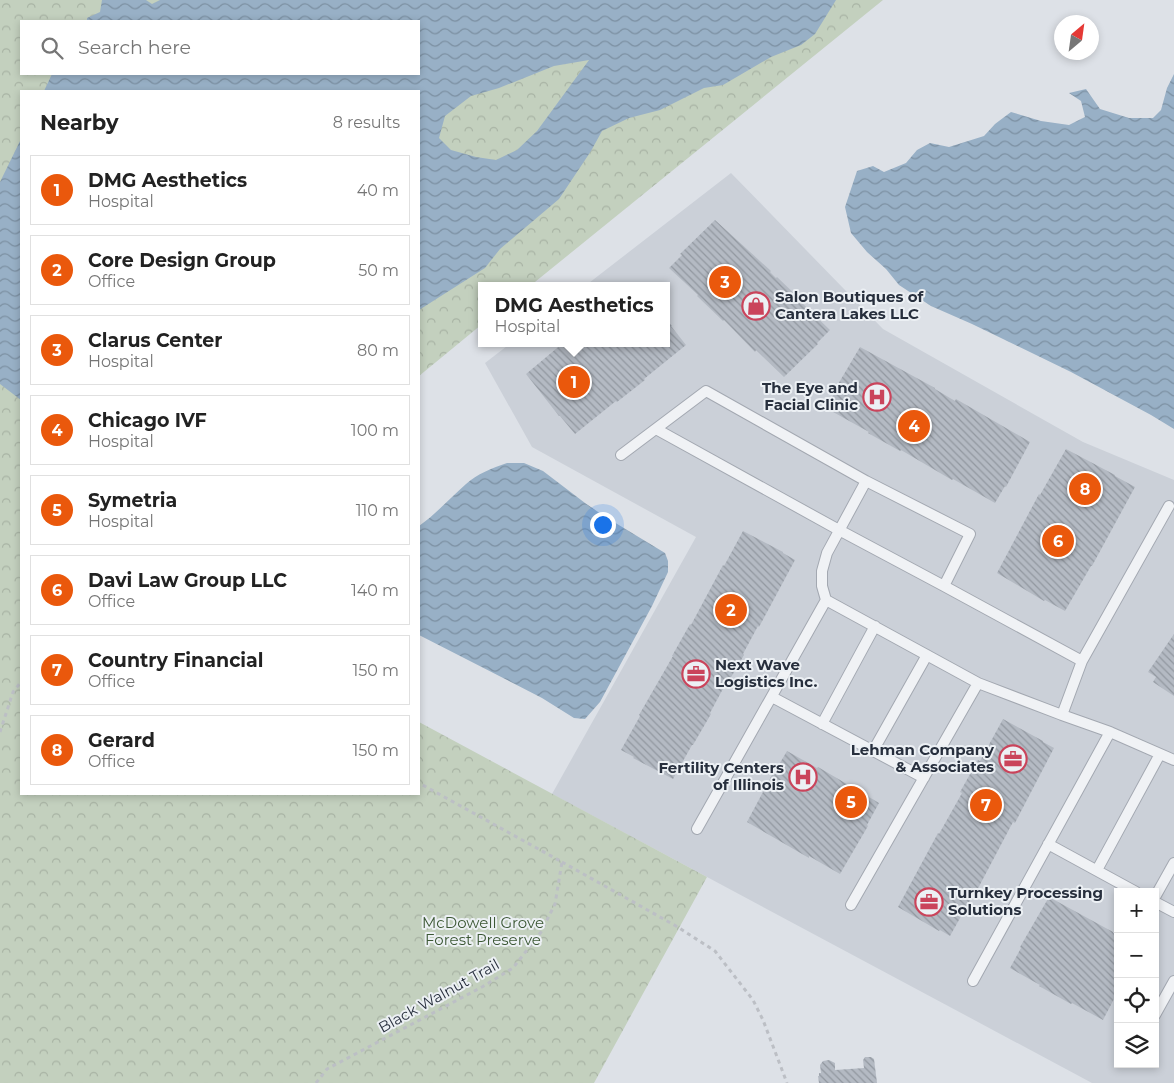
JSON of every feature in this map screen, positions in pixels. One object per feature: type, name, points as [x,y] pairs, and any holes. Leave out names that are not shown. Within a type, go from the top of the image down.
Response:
[{"type":"lane","points":[[621,455],[706,391],[866,481],[970,534],[944,586]]},
{"type":"lane","points":[[656,429],[1082,661]]},
{"type":"lane","points":[[698,829],[826,600],[822,586],[822,571],[827,553],[866,481]]},
{"type":"lane","points":[[1062,715],[1082,661],[1169,506]]},
{"type":"lane","points":[[826,600],[978,683],[1110,732],[1174,760]]},
{"type":"lane","points":[[822,724],[875,626]]},
{"type":"lane","points":[[873,751],[927,655]]},
{"type":"lane","points":[[851,905],[978,683]]},
{"type":"lane","points":[[772,697],[924,778]]},
{"type":"lane","points":[[973,982],[1110,732]]},
{"type":"lane","points":[[1097,870],[1160,754]]},
{"type":"lane","points":[[1048,844],[1129,888]]},
{"type":"lane","points":[[1159,890],[1174,863]]},
{"type":"lane","points":[[1159,904],[1174,912]]},
{"type":"lane","points":[[1159,1007],[1174,981]]},
{"type":"path","points":[[0,732],[13,692],[20,683]]},
{"type":"path","points":[[420,784],[676,926],[715,952],[753,1000],[763,1020],[787,1083]]},
{"type":"path","name":"Black Walnut Trail","points":[[316,1083],[326,1069],[482,987],[512,968],[541,932],[555,904],[562,862]]},
{"type":"shaded area","points":[[731,173],[883,329],[1083,442],[1174,480],[1174,1083],[1092,1083],[552,794],[696,537],[532,447],[485,363],[506,347],[670,347],[670,282],[590,282]]},
{"type":"green space","name":"McDowell Grove Forest Preserve","points":[[0,0],[883,0],[535,282],[478,282],[478,327],[420,375],[420,90],[20,90],[20,795],[420,795],[420,723],[707,877],[594,1083],[0,1083]]},
{"type":"water","points":[[102,0],[146,0],[152,4],[160,0],[836,0],[815,34],[801,45],[771,57],[723,85],[704,88],[660,110],[629,118],[602,131],[559,199],[500,249],[485,268],[420,309],[420,90],[44,90],[52,75],[420,75],[420,20],[87,20],[87,18],[100,12]],"holes":[[[589,60],[537,131],[517,150],[496,160],[451,150],[439,138],[445,116],[471,96],[499,88],[554,66]]]},
{"type":"water","points":[[1174,74],[1174,429],[1071,372],[931,306],[899,285],[851,233],[845,207],[857,171],[873,166],[884,172],[906,163],[917,150],[930,143],[949,147],[984,136],[995,124],[1011,112],[1041,121],[1069,125],[1085,117],[1081,101],[1069,93],[1086,89],[1100,109],[1129,118],[1153,118],[1161,110],[1167,88]]},
{"type":"water","points":[[20,141],[20,399],[0,384],[0,182]]},
{"type":"water","points":[[507,463],[524,463],[543,471],[604,516],[665,553],[668,561],[668,572],[652,606],[600,702],[585,719],[574,718],[542,698],[420,636],[420,525],[470,480]]},
{"type":"building","points":[[715,220],[771,271],[830,330],[784,377],[756,350],[755,352],[669,268],[682,255],[680,254]]},
{"type":"building","points":[[670,324],[686,345],[645,380],[575,434],[526,374],[558,347],[670,347]]},
{"type":"building","points":[[860,347],[1030,442],[1006,487],[995,503],[826,408]]},
{"type":"building","points":[[1066,449],[1135,487],[1065,611],[1044,601],[997,573],[1039,494]]},
{"type":"building","points":[[743,531],[795,560],[744,655],[725,685],[711,714],[673,779],[621,750]]},
{"type":"building","points":[[1174,634],[1174,696],[1153,682],[1156,677],[1148,672]]},
{"type":"building","points":[[1003,719],[1054,748],[1015,823],[1013,822],[974,896],[950,936],[898,907],[962,793],[960,792]]},
{"type":"building","points":[[787,751],[879,803],[840,874],[747,822]]},
{"type":"building","points":[[1049,897],[1113,932],[1114,999],[1103,1020],[1071,1004],[1010,968]]},
{"type":"building","points":[[865,1057],[874,1059],[877,1083],[819,1083],[820,1065],[823,1061],[829,1060],[835,1063],[835,1070],[864,1068],[863,1060]]},
{"type":"place","name":"Clarus Center","points":[[725,282]]},
{"type":"place","name":"Salon Boutiques of Cantera Lakes LLC","points":[[756,306]]},
{"type":"place","name":"DMG Aesthetics","points":[[574,382]]},
{"type":"place","name":"The Eye and Facial Clinic","points":[[877,397]]},
{"type":"place","name":"Chicago IVF","points":[[914,426]]},
{"type":"place","name":"Gerard","points":[[1085,489]]},
{"type":"place","name":"Davi Law Group LLC","points":[[1058,541]]},
{"type":"place","name":"Core Design Group","points":[[731,610]]},
{"type":"place","name":"Next Wave Logistics Inc.","points":[[696,674]]},
{"type":"place","name":"Lehman Company & Associates","points":[[1013,759]]},
{"type":"place","name":"Fertility Centers of Illinois","points":[[803,777]]},
{"type":"place","name":"Symetria","points":[[851,802]]},
{"type":"place","name":"Country Financial","points":[[986,805]]},
{"type":"place","name":"Turnkey Processing Solutions","points":[[929,902]]}]
